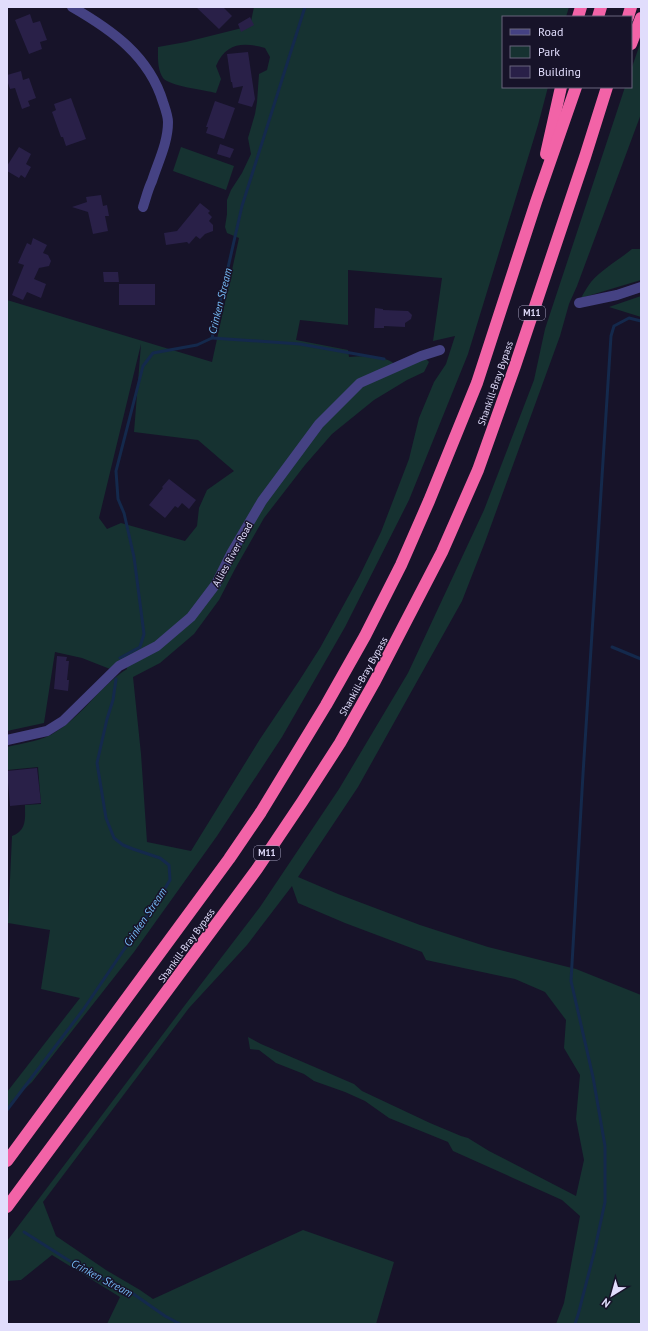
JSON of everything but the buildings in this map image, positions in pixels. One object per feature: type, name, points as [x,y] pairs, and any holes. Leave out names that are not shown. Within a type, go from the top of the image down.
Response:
[{"type":"highway","points":[[632,41],[641,18]]},
{"type":"highway","points":[[536,202],[561,88]]},
{"type":"highway","name":"Shankill-Bray Bypass","points":[[7,1161],[229,859],[326,705],[365,636],[398,572],[429,501],[477,383],[536,202],[576,88]]},
{"type":"highway","name":"Shankill-Bray Bypass","points":[[7,1207],[257,869],[340,743],[375,681],[442,552],[478,470],[585,157],[607,88]]},
{"type":"highway","points":[[585,157],[614,88]]},
{"type":"street","points":[[72,7],[92,18],[119,38],[138,55],[153,76],[162,98],[168,122],[164,152],[152,180],[143,207]]},
{"type":"street","points":[[579,303],[617,295],[641,286]]},
{"type":"street","name":"Allies River Road","points":[[7,740],[47,731],[63,722],[119,666],[157,646],[191,617],[216,584],[232,552],[262,501],[319,424],[360,383],[422,356],[440,350]]},
{"type":"green space","points":[[254,7],[569,7],[566,16],[502,16],[502,88],[548,88],[538,125],[468,354],[409,500],[345,627],[282,737],[217,836],[134,952],[32,1082],[11,1102],[7,1111],[7,1092],[80,998],[41,989],[50,930],[8,923],[12,836],[17,834],[23,827],[25,819],[25,805],[41,804],[38,767],[7,770],[7,747],[46,737],[67,724],[76,717],[108,683],[127,669],[127,659],[110,669],[82,658],[55,652],[44,723],[7,731],[7,300],[212,362],[239,238],[227,233],[225,227],[227,200],[251,154],[248,138],[255,114],[259,74],[267,70],[270,57],[265,48],[257,46],[243,45],[230,48],[220,58],[216,66],[221,79],[216,93],[172,83],[163,78],[158,63],[158,47],[186,42],[250,26]],"holes":[[[348,270],[442,278],[433,341],[455,336],[446,364],[434,382],[419,418],[409,459],[381,532],[359,577],[320,648],[260,739],[191,851],[147,842],[141,754],[133,677],[160,663],[194,634],[219,600],[264,518],[305,465],[332,434],[374,400],[407,380],[424,372],[429,362],[425,358],[399,369],[392,362],[382,358],[365,356],[349,357],[348,350],[296,340],[300,320],[348,325]],[[141,344],[134,432],[198,440],[234,471],[207,490],[199,508],[197,526],[185,541],[121,523],[107,529],[99,518]]]},
{"type":"green space","points":[[641,41],[641,114],[569,304],[560,336],[462,601],[358,787],[298,877],[420,925],[488,947],[576,969],[641,995],[641,1324],[556,1324],[564,1303],[580,1216],[562,1200],[453,1151],[448,1142],[389,1118],[365,1101],[314,1081],[304,1074],[276,1063],[259,1050],[250,1049],[248,1037],[354,1084],[362,1091],[430,1123],[468,1138],[489,1151],[576,1196],[584,1160],[576,1119],[580,1075],[564,1048],[566,1020],[545,992],[515,979],[426,960],[422,952],[345,923],[298,903],[292,886],[247,945],[189,1008],[43,1202],[56,1236],[106,1270],[153,1299],[303,1230],[394,1262],[376,1324],[107,1324],[120,1297],[52,1255],[21,1280],[7,1281],[7,1241],[260,907],[339,789],[408,673],[484,510],[534,380],[545,329],[625,88],[632,88],[632,67]]},
{"type":"green space","points":[[181,147],[234,166],[226,190],[173,171]]},
{"type":"green space","points":[[632,249],[641,249],[641,280],[581,298],[595,277]]},
{"type":"green space","points":[[641,296],[641,317],[609,307]]},
{"type":"waterway","name":"Crinken Stream","points":[[120,658],[140,647],[144,634],[134,557],[124,513],[118,499],[116,471],[143,366],[153,353],[197,345],[212,338],[242,206],[305,7]]},
{"type":"waterway","points":[[575,1324],[594,1253],[605,1202],[605,1146],[593,1077],[571,981],[611,336],[614,326],[629,318],[641,321]]},
{"type":"waterway","points":[[212,338],[300,344],[384,359]]},
{"type":"waterway","points":[[612,647],[641,659]]},
{"type":"waterway","name":"Crinken Stream","points":[[7,1110],[83,1010],[170,880],[169,865],[160,858],[123,845],[114,838],[106,818],[97,763],[113,700],[116,679]]},
{"type":"waterway","name":"Crinken Stream","points":[[24,1232],[68,1260],[132,1293],[165,1316],[180,1324]]}]
